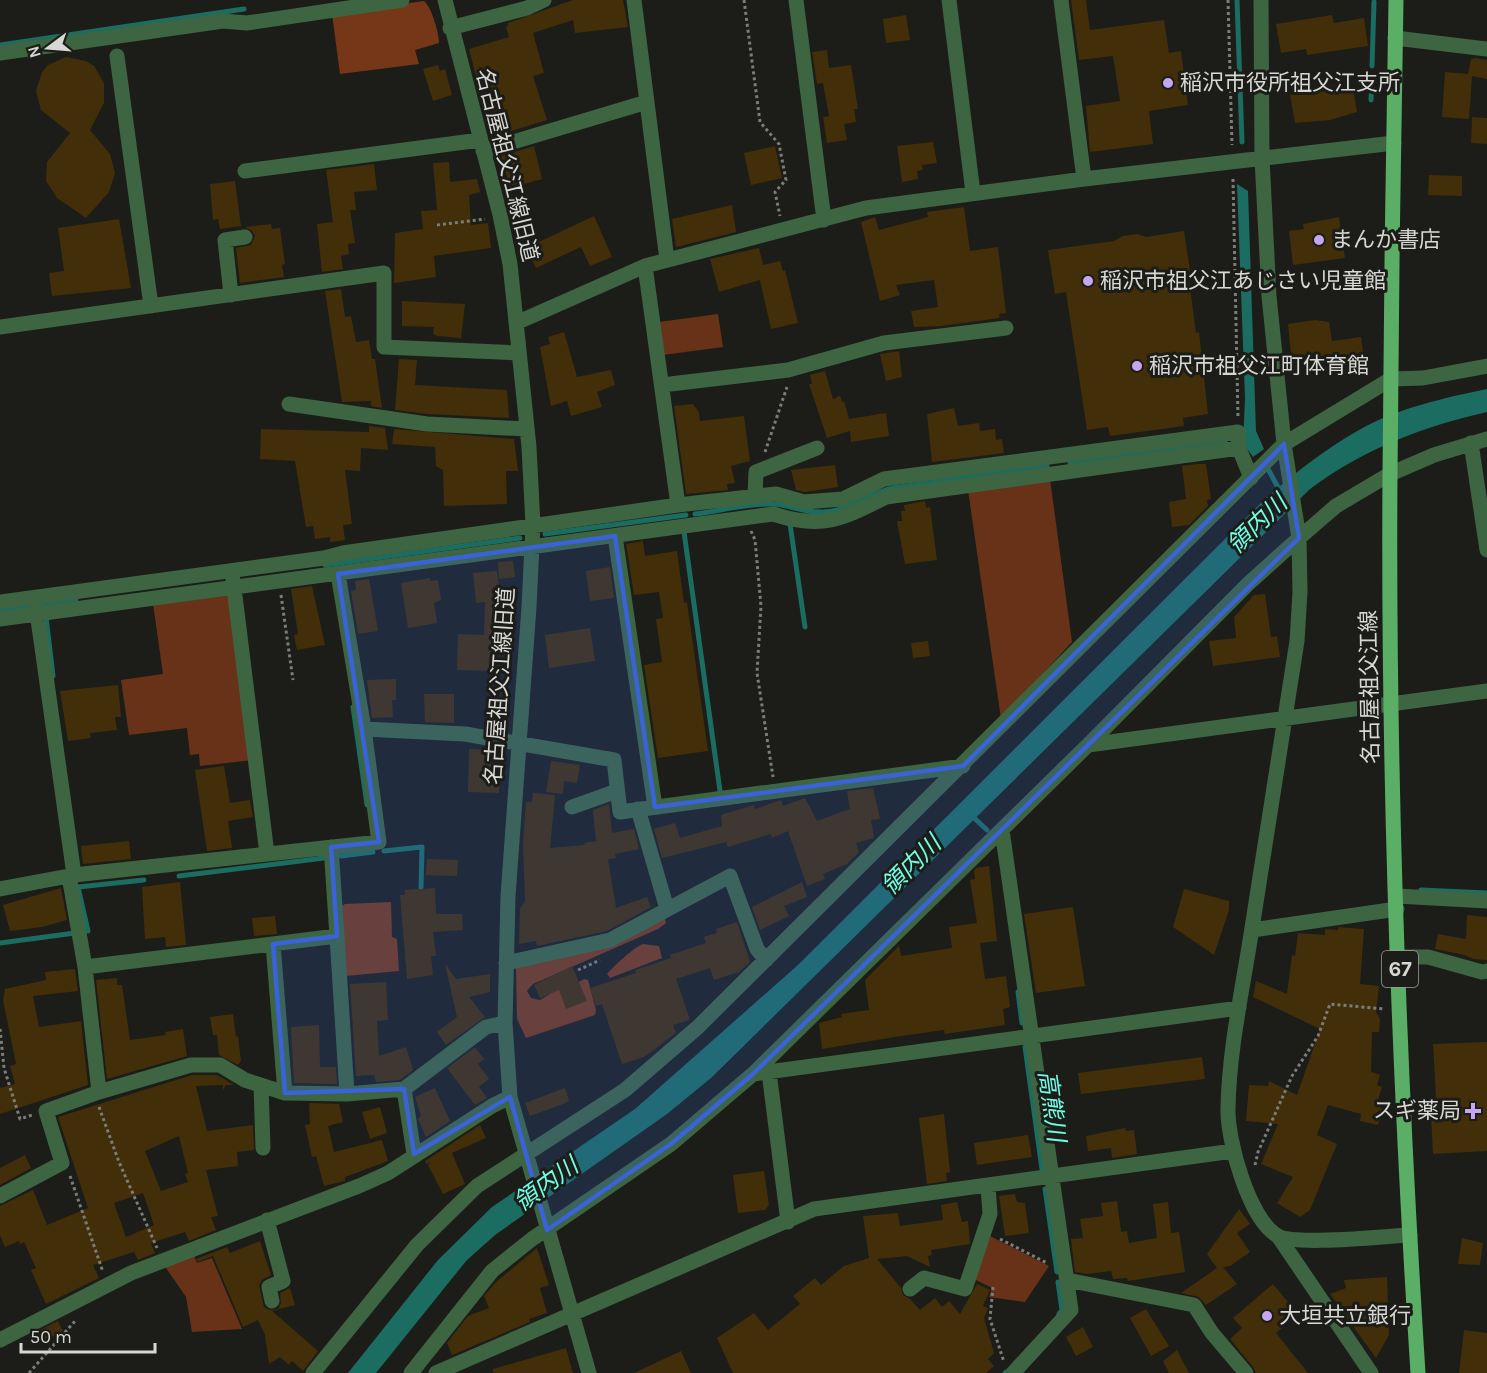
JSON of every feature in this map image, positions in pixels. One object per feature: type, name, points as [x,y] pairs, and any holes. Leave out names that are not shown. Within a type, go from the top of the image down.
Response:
[{"type":"main road","name":"名古屋祖父江線","points":[[1396,0],[1390,386],[1392,704],[1401,1011],[1418,1373]]},
{"type":"street","points":[[0,52],[223,21],[247,23],[402,0]]},
{"type":"street","name":"名古屋祖父江線旧道","points":[[445,0],[450,28],[500,217],[510,264],[527,429],[533,525],[517,742],[506,963],[505,1023],[510,1097],[589,1373]]},
{"type":"street","points":[[450,28],[527,8],[544,0]]},
{"type":"street","points":[[634,0],[667,260]]},
{"type":"street","points":[[796,0],[824,220]]},
{"type":"street","points":[[949,0],[973,193]]},
{"type":"street","points":[[1061,0],[1084,179]]},
{"type":"street","points":[[1261,0],[1262,158],[1272,340],[1298,533],[1300,592],[1298,631],[1239,1008],[1228,1109],[1233,1151],[1249,1195],[1263,1219],[1278,1236],[1371,1373]]},
{"type":"street","points":[[1395,38],[1487,49]]},
{"type":"street","points":[[117,56],[151,306]]},
{"type":"street","points":[[245,171],[481,146],[647,102]]},
{"type":"street","points":[[516,323],[645,266],[866,208],[1084,179],[1394,143]]},
{"type":"street","points":[[231,295],[225,240],[245,237]]},
{"type":"street","points":[[645,266],[678,505]]},
{"type":"street","points":[[0,327],[384,273],[384,346],[519,353]]},
{"type":"street","points":[[662,385],[788,370],[884,342],[1006,328]]},
{"type":"street","points":[[313,1373],[417,1245],[477,1186],[526,1158],[624,1090],[698,1027],[1251,478],[1285,449],[1390,386],[1487,366]]},
{"type":"street","points":[[289,404],[427,424],[527,429]]},
{"type":"street","points":[[0,603],[755,495],[776,494],[804,502],[843,500],[884,479],[1238,432],[1239,448],[1251,478]]},
{"type":"street","points":[[411,1373],[492,1270],[546,1228],[671,1144],[753,1074],[1088,745],[1298,533],[1390,471],[1487,439]]},
{"type":"street","points":[[1471,443],[1487,550]]},
{"type":"street","points":[[755,495],[756,472],[817,448]]},
{"type":"street","points":[[0,619],[773,514],[792,520],[813,522],[837,520],[886,497],[1239,448]]},
{"type":"street","points":[[615,536],[655,807]]},
{"type":"street","points":[[231,571],[267,854]]},
{"type":"street","points":[[0,889],[72,875],[379,842],[364,729],[339,574]]},
{"type":"street","points":[[35,598],[85,967],[97,1094]]},
{"type":"street","points":[[1088,745],[1487,691]]},
{"type":"street","points":[[364,729],[465,734],[614,760],[620,812],[963,766]]},
{"type":"street","points":[[572,807],[617,791]]},
{"type":"street","points":[[638,809],[667,909]]},
{"type":"street","points":[[1002,830],[1071,1310],[1009,1370]]},
{"type":"street","points":[[331,847],[347,1094]]},
{"type":"street","points":[[506,963],[610,940],[730,876],[757,949],[766,960]]},
{"type":"street","points":[[1252,930],[1397,903],[1487,901]]},
{"type":"street","points":[[85,967],[337,936]]},
{"type":"street","points":[[273,944],[285,1093]]},
{"type":"street","points":[[1399,957],[1428,957],[1482,972],[1487,971]]},
{"type":"street","points":[[753,1074],[1239,1008]]},
{"type":"street","points":[[0,1196],[62,1163],[46,1111],[191,1065],[220,1065],[245,1080],[285,1093],[347,1094],[404,1089],[486,1027],[505,1023]]},
{"type":"street","points":[[769,1072],[788,1222]]},
{"type":"street","points":[[261,1085],[263,1148]]},
{"type":"street","points":[[404,1089],[414,1154]]},
{"type":"street","points":[[0,1340],[107,1285],[162,1260],[360,1186],[388,1173],[414,1154],[510,1097]]},
{"type":"street","points":[[436,1373],[572,1316],[814,1209],[1053,1178],[1233,1151]]},
{"type":"street","points":[[910,1289],[924,1278],[965,1289],[990,1214],[988,1186]]},
{"type":"street","points":[[267,1220],[283,1281],[269,1287],[272,1301]]},
{"type":"street","points":[[1278,1236],[1303,1240],[1410,1235]]},
{"type":"street","points":[[1067,1280],[1194,1305],[1212,1333],[1246,1373]]},
{"type":"path","points":[[744,0],[760,122],[778,144],[786,180],[775,192],[783,230]]},
{"type":"path","points":[[1228,0],[1238,432]]},
{"type":"path","points":[[436,225],[500,217]]},
{"type":"path","points":[[758,471],[789,380],[788,370]]},
{"type":"path","points":[[746,518],[755,540],[761,606],[756,673],[775,791]]},
{"type":"path","points":[[279,582],[293,680]]},
{"type":"path","points":[[1249,1195],[1258,1152],[1292,1076],[1318,1036],[1330,1004],[1401,1011]]},
{"type":"path","points":[[0,1029],[4,1068],[20,1119],[46,1111]]},
{"type":"path","points":[[97,1094],[119,1161],[162,1260]]},
{"type":"path","points":[[62,1163],[66,1167],[107,1285]]},
{"type":"path","points":[[985,1231],[1051,1265]]},
{"type":"path","points":[[993,1287],[990,1319],[1009,1370]]},
{"type":"path","points":[[30,1373],[84,1311]]},
{"type":"highlighted area","points":[[1284,444],[1299,538],[753,1074],[671,1144],[547,1230],[510,1097],[414,1154],[404,1089],[285,1093],[273,944],[337,936],[331,847],[379,842],[338,574],[615,536],[655,807],[963,766]]},
{"type":"shaded area","points":[[424,1],[430,9],[439,43],[415,50],[419,64],[340,74],[332,14]]},
{"type":"shaded area","points":[[718,314],[723,347],[663,355],[659,322]]},
{"type":"shaded area","points":[[1050,479],[1072,642],[1001,719],[968,490]]},
{"type":"shaded area","points":[[230,594],[253,760],[200,766],[199,754],[190,755],[187,728],[129,735],[121,680],[163,674],[153,604]]},
{"type":"shaded area","points":[[391,902],[392,937],[397,939],[399,971],[346,976],[341,907],[345,904]]},
{"type":"shaded area","points":[[665,918],[666,923],[658,929],[533,984],[527,991],[531,998],[540,1000],[561,987],[565,990],[584,979],[588,980],[596,1010],[595,1015],[526,1038],[517,1019],[516,968]]},
{"type":"shaded area","points":[[643,944],[659,946],[662,958],[610,978],[607,974]]},
{"type":"shaded area","points":[[990,1236],[1049,1266],[1025,1302],[989,1297],[992,1288],[974,1279]]},
{"type":"shaded area","points":[[193,1253],[197,1263],[212,1258],[242,1329],[192,1332],[186,1297],[164,1265]]},
{"type":"water","points":[[1237,184],[1248,191],[1256,431],[1264,449],[1253,457],[1243,443],[1245,398]]},
{"type":"water","name":"領内川","points":[[1487,389],[1487,412],[1416,432],[1394,441],[1351,462],[1310,489],[711,1078],[667,1114],[495,1235],[466,1261],[376,1373],[348,1373],[438,1260],[492,1207],[635,1109],[798,965],[1266,498],[1322,453],[1374,422],[1422,405]]},
{"type":"building","points":[[573,0],[623,0],[628,27],[575,33],[573,20],[533,33],[544,73],[533,76],[547,120],[492,137],[469,49],[509,37],[506,27],[508,23]]},
{"type":"building","points":[[1071,0],[1086,0],[1090,30],[1164,20],[1169,53],[1181,51],[1188,105],[1149,111],[1153,144],[1090,152],[1086,106],[1120,101],[1113,56],[1079,60]]},
{"type":"building","points":[[906,15],[910,40],[886,43],[883,19]]},
{"type":"building","points":[[1332,15],[1334,23],[1364,18],[1368,46],[1307,55],[1306,49],[1281,53],[1276,24]]},
{"type":"building","points":[[827,50],[829,68],[851,65],[858,109],[854,109],[856,122],[844,124],[847,140],[827,143],[823,117],[829,116],[823,83],[817,84],[812,52]]},
{"type":"building","points":[[66,57],[86,61],[94,66],[104,83],[104,103],[90,130],[110,154],[115,173],[109,192],[86,218],[57,198],[46,181],[47,162],[70,133],[41,110],[36,91],[42,72],[48,65]]},
{"type":"building","points":[[1471,59],[1487,60],[1487,79],[1472,76],[1469,119],[1442,117],[1445,72],[1468,74]]},
{"type":"building","points":[[438,65],[440,71],[445,69],[452,95],[433,101],[423,69]]},
{"type":"building","points":[[1331,85],[1331,87],[1345,86],[1345,89],[1353,89],[1357,112],[1330,120],[1295,123],[1290,95]]},
{"type":"building","points":[[1472,117],[1487,118],[1487,144],[1471,143]]},
{"type":"building","points":[[933,142],[937,163],[922,165],[923,170],[917,171],[918,179],[902,182],[897,146]]},
{"type":"building","points":[[534,146],[542,179],[510,188],[501,156]]},
{"type":"building","points":[[775,146],[782,178],[751,185],[744,153]]},
{"type":"building","points":[[449,162],[450,182],[477,179],[480,192],[469,195],[471,225],[488,223],[491,248],[434,256],[436,277],[394,283],[395,233],[423,229],[421,211],[437,210],[433,163]]},
{"type":"building","points":[[374,164],[377,190],[354,192],[356,210],[350,210],[355,243],[348,244],[349,254],[341,256],[343,269],[322,272],[317,224],[333,222],[326,170]]},
{"type":"building","points":[[1429,175],[1462,176],[1462,196],[1428,195]]},
{"type":"building","points":[[235,181],[241,226],[220,229],[218,219],[213,220],[210,184]]},
{"type":"building","points":[[732,205],[736,232],[676,247],[672,219]]},
{"type":"building","points":[[964,207],[970,251],[998,247],[1006,313],[999,314],[1000,318],[941,326],[914,327],[911,311],[938,307],[934,280],[896,285],[900,295],[880,301],[861,222],[875,217],[879,230],[928,217],[927,212]]},
{"type":"building","points":[[594,216],[612,257],[590,266],[581,247],[536,268],[526,248]]},
{"type":"building","points":[[1339,217],[1345,258],[1293,265],[1289,231],[1304,229],[1303,224]]},
{"type":"building","points":[[119,219],[131,288],[52,296],[49,273],[64,271],[58,228]]},
{"type":"building","points":[[271,224],[272,229],[280,228],[285,264],[282,265],[284,277],[240,283],[236,248],[251,245],[255,236],[245,227]]},
{"type":"building","points":[[1184,231],[1208,414],[1183,418],[1184,426],[1110,436],[1108,427],[1087,430],[1066,292],[1055,294],[1048,250],[1114,241],[1123,236],[1137,234],[1146,237]]},
{"type":"building","points":[[759,248],[763,265],[780,261],[783,271],[785,270],[798,323],[771,329],[760,280],[719,292],[710,259]]},
{"type":"building","points":[[341,289],[345,317],[351,316],[356,342],[369,340],[372,359],[375,359],[382,408],[371,406],[371,401],[342,402],[325,291]]},
{"type":"building","points":[[402,301],[465,304],[461,338],[437,336],[433,334],[434,327],[402,326]]},
{"type":"building","points":[[1315,320],[1329,322],[1332,341],[1361,337],[1363,353],[1292,363],[1288,324]]},
{"type":"building","points":[[564,332],[577,377],[611,370],[615,385],[597,392],[602,407],[571,416],[567,401],[551,406],[540,347],[550,344],[548,337]]},
{"type":"building","points":[[899,351],[902,377],[886,381],[880,354]]},
{"type":"building","points":[[399,359],[417,360],[415,385],[507,390],[509,418],[395,410]]},
{"type":"building","points":[[825,371],[833,399],[840,396],[842,402],[844,401],[849,419],[886,413],[889,436],[851,442],[850,431],[827,438],[809,384],[812,384],[810,375]]},
{"type":"building","points":[[693,404],[699,412],[700,421],[744,416],[750,461],[731,466],[735,483],[727,484],[728,490],[686,494],[674,406]]},
{"type":"building","points":[[954,408],[958,426],[979,423],[980,431],[995,429],[996,440],[1002,439],[1004,453],[932,462],[927,414]]},
{"type":"building","points":[[369,426],[385,428],[388,450],[361,448],[360,471],[345,470],[352,524],[343,525],[345,540],[330,542],[330,537],[315,539],[313,526],[306,527],[295,461],[260,459],[261,429],[369,432]]},
{"type":"building","points":[[394,429],[514,439],[518,471],[506,471],[507,504],[444,506],[443,470],[436,466],[435,447],[392,444]]},
{"type":"building","points":[[1206,464],[1211,499],[1207,500],[1208,506],[1189,525],[1172,527],[1169,502],[1186,499],[1182,466]]},
{"type":"building","points":[[835,465],[838,487],[805,492],[796,490],[791,470]]},
{"type":"building","points":[[925,501],[926,508],[930,507],[937,560],[905,564],[897,521],[902,521],[901,511],[905,511],[904,505]]},
{"type":"building","points":[[643,541],[645,556],[677,551],[684,603],[687,602],[708,751],[658,758],[644,665],[662,662],[656,619],[663,618],[659,592],[634,595],[626,544]]},
{"type":"building","points":[[513,561],[515,577],[499,579],[498,562]]},
{"type":"building","points":[[610,567],[614,598],[590,601],[586,571]]},
{"type":"building","points":[[497,571],[502,614],[506,614],[505,636],[496,636],[495,671],[457,670],[458,634],[484,635],[485,602],[476,603],[473,573]]},
{"type":"building","points":[[430,578],[430,581],[438,580],[441,600],[434,603],[437,623],[408,628],[401,583]]},
{"type":"building","points":[[369,579],[378,631],[358,634],[351,591],[356,590],[355,581]]},
{"type":"building","points":[[312,586],[325,645],[297,650],[294,635],[298,634],[291,589]]},
{"type":"building","points":[[1265,594],[1271,637],[1277,636],[1280,657],[1213,666],[1209,641],[1236,638],[1234,617],[1254,595]]},
{"type":"building","points":[[590,628],[595,661],[549,668],[545,635]]},
{"type":"building","points":[[928,641],[930,656],[913,658],[911,643]]},
{"type":"building","points":[[396,679],[396,700],[392,700],[393,717],[372,718],[367,680]]},
{"type":"building","points":[[118,685],[121,717],[115,717],[117,730],[90,733],[91,738],[68,741],[60,691]]},
{"type":"building","points":[[424,694],[454,694],[454,723],[425,722]]},
{"type":"building","points":[[469,749],[500,750],[499,793],[468,792]]},
{"type":"building","points":[[551,761],[580,765],[577,783],[564,781],[563,794],[546,792]]},
{"type":"building","points":[[224,766],[230,803],[250,800],[253,817],[228,821],[232,848],[207,851],[195,770]]},
{"type":"building","points":[[873,788],[880,819],[871,820],[874,838],[856,843],[859,852],[847,864],[823,874],[825,879],[807,886],[788,831],[772,838],[771,834],[728,847],[726,842],[662,858],[654,829],[675,823],[680,838],[722,826],[721,815],[754,805],[755,809],[781,800],[783,806],[805,798],[817,821],[850,809],[847,791]]},
{"type":"building","points":[[533,793],[555,795],[550,848],[585,845],[584,843],[596,841],[593,810],[609,804],[612,833],[634,829],[639,849],[615,854],[616,858],[608,859],[616,908],[647,897],[651,907],[607,931],[537,946],[536,941],[519,944],[520,909],[525,901],[523,845],[526,802],[532,802]]},
{"type":"building","points":[[129,841],[131,859],[83,864],[81,846]]},
{"type":"building","points":[[427,859],[458,860],[457,876],[426,875]]},
{"type":"building","points":[[989,866],[997,941],[980,943],[985,979],[1006,976],[1010,1007],[1003,1009],[1005,1025],[945,1034],[944,1030],[822,1049],[819,1023],[842,1017],[841,1014],[869,1010],[865,980],[899,946],[901,956],[952,948],[949,927],[977,923],[970,880],[975,879],[976,868]]},
{"type":"building","points":[[180,882],[186,945],[166,947],[165,937],[145,939],[142,887]]},
{"type":"building","points":[[802,882],[807,897],[784,906],[789,916],[760,930],[752,907]]},
{"type":"building","points":[[61,888],[67,920],[42,927],[10,931],[3,905]]},
{"type":"building","points":[[435,888],[436,914],[462,914],[463,930],[433,932],[436,956],[431,956],[433,975],[407,979],[400,895],[405,895],[405,890]]},
{"type":"building","points":[[1184,889],[1229,901],[1229,910],[1214,955],[1173,927]]},
{"type":"building","points":[[1073,907],[1085,986],[1036,993],[1024,914]]},
{"type":"building","points":[[1467,915],[1487,917],[1487,960],[1473,959],[1465,955],[1435,949],[1438,934],[1466,939]]},
{"type":"building","points":[[275,916],[277,934],[254,936],[252,918]]},
{"type":"building","points":[[737,922],[750,962],[739,972],[714,980],[710,968],[676,979],[690,1020],[673,1025],[676,1033],[644,1057],[622,1064],[602,1004],[596,1006],[590,988],[636,973],[635,970],[671,958],[670,955],[706,943],[704,937],[717,933],[716,929]]},
{"type":"building","points":[[1338,927],[1364,929],[1360,984],[1379,986],[1376,1012],[1380,1019],[1379,1032],[1372,1032],[1371,1072],[1380,1075],[1377,1085],[1382,1087],[1376,1106],[1382,1108],[1378,1125],[1360,1121],[1361,1114],[1328,1105],[1317,1135],[1337,1144],[1310,1210],[1300,1217],[1277,1203],[1293,1177],[1261,1164],[1278,1124],[1246,1121],[1249,1085],[1268,1086],[1269,1081],[1297,1095],[1320,1029],[1253,997],[1256,981],[1287,994],[1292,955],[1295,956],[1298,933],[1325,935],[1325,929],[1338,930]]},
{"type":"building","points":[[445,964],[456,979],[490,974],[490,992],[469,997],[485,1017],[446,1045],[437,1032],[457,1017]]},
{"type":"building","points":[[572,966],[587,1001],[566,1009],[559,990],[540,998],[534,985]]},
{"type":"building","points":[[75,969],[78,991],[33,996],[39,1027],[81,1021],[88,1085],[0,1114],[0,1088],[15,1084],[10,1066],[16,1064],[3,1000],[5,989],[46,980],[45,972]]},
{"type":"building","points":[[117,978],[117,985],[122,985],[130,1040],[166,1035],[165,1032],[183,1029],[187,1056],[107,1079],[96,980]]},
{"type":"building","points":[[386,982],[388,1020],[377,1021],[379,1056],[406,1047],[413,1070],[400,1080],[376,1082],[374,1075],[356,1076],[350,984]]},
{"type":"building","points":[[233,1014],[241,1061],[238,1065],[219,1055],[217,1035],[213,1035],[210,1017]]},
{"type":"building","points":[[319,1025],[320,1067],[336,1067],[337,1084],[294,1083],[291,1027]]},
{"type":"building","points":[[1487,1042],[1487,1151],[1433,1154],[1430,1098],[1436,1098],[1433,1044]]},
{"type":"building","points":[[475,1047],[484,1059],[478,1064],[489,1079],[479,1087],[487,1098],[475,1105],[447,1068]]},
{"type":"building","points":[[1202,1057],[1205,1079],[1081,1094],[1078,1073]]},
{"type":"building","points":[[192,1075],[217,1075],[234,1085],[226,1085],[223,1090],[223,1085],[196,1086],[207,1131],[253,1125],[254,1150],[237,1152],[238,1166],[206,1170],[218,1216],[211,1217],[216,1230],[189,1241],[185,1232],[151,1243],[155,1253],[138,1260],[134,1252],[93,1265],[99,1278],[46,1304],[31,1270],[36,1268],[24,1242],[20,1244],[19,1241],[5,1247],[0,1235],[0,1206],[33,1190],[47,1225],[88,1208],[58,1117]],"holes":[[[179,1136],[188,1182],[161,1191],[145,1151]],[[143,1193],[154,1225],[126,1237],[114,1203]]]},
{"type":"building","points":[[435,1088],[450,1121],[426,1137],[418,1119],[421,1116],[415,1097]]},
{"type":"building","points":[[565,1088],[569,1100],[566,1103],[530,1116],[525,1103]]},
{"type":"building","points":[[309,1103],[339,1104],[343,1122],[328,1126],[334,1152],[382,1140],[388,1161],[345,1177],[345,1181],[324,1186],[316,1156],[312,1157],[305,1125],[310,1124]]},
{"type":"building","points":[[380,1107],[387,1133],[370,1139],[362,1112]]},
{"type":"building","points":[[944,1114],[950,1172],[946,1173],[947,1181],[927,1184],[919,1118]]},
{"type":"building","points":[[480,1125],[486,1138],[452,1153],[465,1184],[443,1194],[428,1165],[431,1163],[427,1164],[425,1161]]},
{"type":"building","points":[[1125,1128],[1126,1131],[1134,1130],[1137,1154],[1112,1158],[1111,1148],[1088,1151],[1086,1136]]},
{"type":"building","points":[[1028,1135],[1032,1157],[977,1165],[974,1143]]},
{"type":"building","points":[[25,1155],[31,1168],[0,1185],[0,1168]]},
{"type":"building","points":[[764,1171],[769,1205],[765,1210],[738,1213],[733,1175]]},
{"type":"building","points":[[1015,1194],[1017,1202],[1025,1203],[1029,1233],[1005,1236],[999,1196]]},
{"type":"building","points":[[1117,1201],[1121,1232],[1127,1231],[1129,1243],[1157,1238],[1153,1204],[1168,1202],[1171,1233],[1179,1232],[1185,1272],[1128,1281],[1127,1278],[1113,1279],[1111,1271],[1088,1274],[1075,1272],[1071,1239],[1083,1238],[1080,1219],[1103,1216],[1101,1203]]},
{"type":"building","points":[[957,1202],[962,1222],[968,1221],[970,1244],[931,1250],[932,1255],[928,1256],[930,1267],[907,1256],[877,1259],[901,1288],[903,1295],[920,1310],[935,1298],[942,1307],[949,1301],[960,1314],[977,1284],[990,1290],[983,1306],[988,1308],[984,1318],[994,1353],[988,1359],[994,1366],[986,1373],[733,1373],[717,1338],[754,1313],[768,1330],[800,1304],[793,1296],[815,1278],[821,1285],[844,1266],[869,1258],[863,1216],[898,1213],[900,1226],[943,1220],[941,1205]]},
{"type":"building","points":[[1239,1209],[1250,1224],[1237,1233],[1250,1252],[1230,1266],[1223,1267],[1237,1284],[1206,1305],[1199,1297],[1181,1293],[1217,1268],[1207,1254]]},
{"type":"building","points":[[1462,1238],[1483,1243],[1480,1265],[1458,1264]]},
{"type":"building","points":[[260,1241],[271,1275],[262,1280],[259,1285],[264,1307],[270,1310],[278,1309],[281,1303],[280,1293],[290,1288],[295,1305],[272,1311],[318,1351],[303,1371],[292,1361],[289,1365],[280,1357],[269,1364],[265,1335],[258,1320],[243,1327],[213,1256],[198,1262],[196,1259],[227,1247],[230,1253]]},
{"type":"building","points":[[537,1248],[549,1285],[540,1288],[547,1313],[452,1355],[447,1343],[468,1316],[489,1308],[484,1296],[496,1282]]},
{"type":"building","points":[[1387,1277],[1389,1335],[1376,1358],[1330,1294],[1346,1288],[1344,1280]]},
{"type":"building","points":[[1273,1284],[1298,1314],[1276,1333],[1308,1373],[1256,1373],[1230,1339],[1242,1328],[1233,1318]]},
{"type":"building","points":[[1146,1309],[1169,1346],[1151,1356],[1130,1318]]},
{"type":"building","points":[[58,1321],[63,1331],[41,1342],[36,1332]]},
{"type":"building","points":[[1083,1327],[1093,1347],[1076,1356],[1066,1337]]},
{"type":"building","points":[[1464,1330],[1487,1333],[1487,1373],[1459,1373]]},
{"type":"building","points":[[566,1348],[573,1373],[493,1373],[493,1369]]},
{"type":"building","points":[[1177,1350],[1189,1373],[1169,1373],[1163,1361]]},
{"type":"building","points":[[681,1351],[691,1373],[634,1373]]},
{"type":"waterway","points":[[1237,0],[1242,142]]},
{"type":"waterway","points":[[1372,66],[1374,2]]},
{"type":"waterway","points":[[0,45],[244,9]]},
{"type":"waterway","points":[[1371,100],[1372,78]]},
{"type":"waterway","points":[[1070,463],[1225,441]]},
{"type":"waterway","points":[[695,514],[763,504],[816,512],[832,511],[893,488],[1047,466]]},
{"type":"waterway","name":"領内川","points":[[1268,469],[1280,491]]},
{"type":"waterway","points":[[545,534],[686,515]]},
{"type":"waterway","points":[[790,524],[805,627]]},
{"type":"waterway","points":[[684,532],[720,791]]},
{"type":"waterway","points":[[325,565],[520,538]]},
{"type":"waterway","points":[[42,604],[76,599]]},
{"type":"waterway","points":[[0,610],[31,606]]},
{"type":"waterway","points":[[46,617],[53,676]]},
{"type":"waterway","points":[[353,707],[367,805]]},
{"type":"waterway","name":"高熊川","points":[[971,815],[987,830]]},
{"type":"waterway","points":[[384,851],[422,847],[421,888]]},
{"type":"waterway","points":[[341,856],[373,852]]},
{"type":"waterway","points":[[179,876],[324,858]]},
{"type":"waterway","points":[[88,931],[78,887],[144,880]]},
{"type":"waterway","points":[[1421,890],[1487,893]]},
{"type":"waterway","points":[[0,943],[75,933]]},
{"type":"waterway","name":"高熊川","points":[[1018,992],[1022,1023]]},
{"type":"waterway","name":"高熊川","points":[[1025,1047],[1042,1169]]},
{"type":"waterway","name":"高熊川","points":[[1045,1189],[1057,1272]]},
{"type":"waterway","name":"高熊川","points":[[1058,1282],[1062,1310],[1059,1314]]},
{"type":"place","name":"稲沢市役所祖父江支所","points":[[1168,83]]},
{"type":"place","name":"まんか書店","points":[[1319,240]]},
{"type":"place","name":"稲沢市祖父江あじさい児童館","points":[[1088,281]]},
{"type":"place","name":"稲沢市祖父江町体育館","points":[[1137,366]]},
{"type":"place","name":"スギ薬局","points":[[1473,1111]]},
{"type":"place","name":"大垣共立銀行","points":[[1267,1316]]}]
